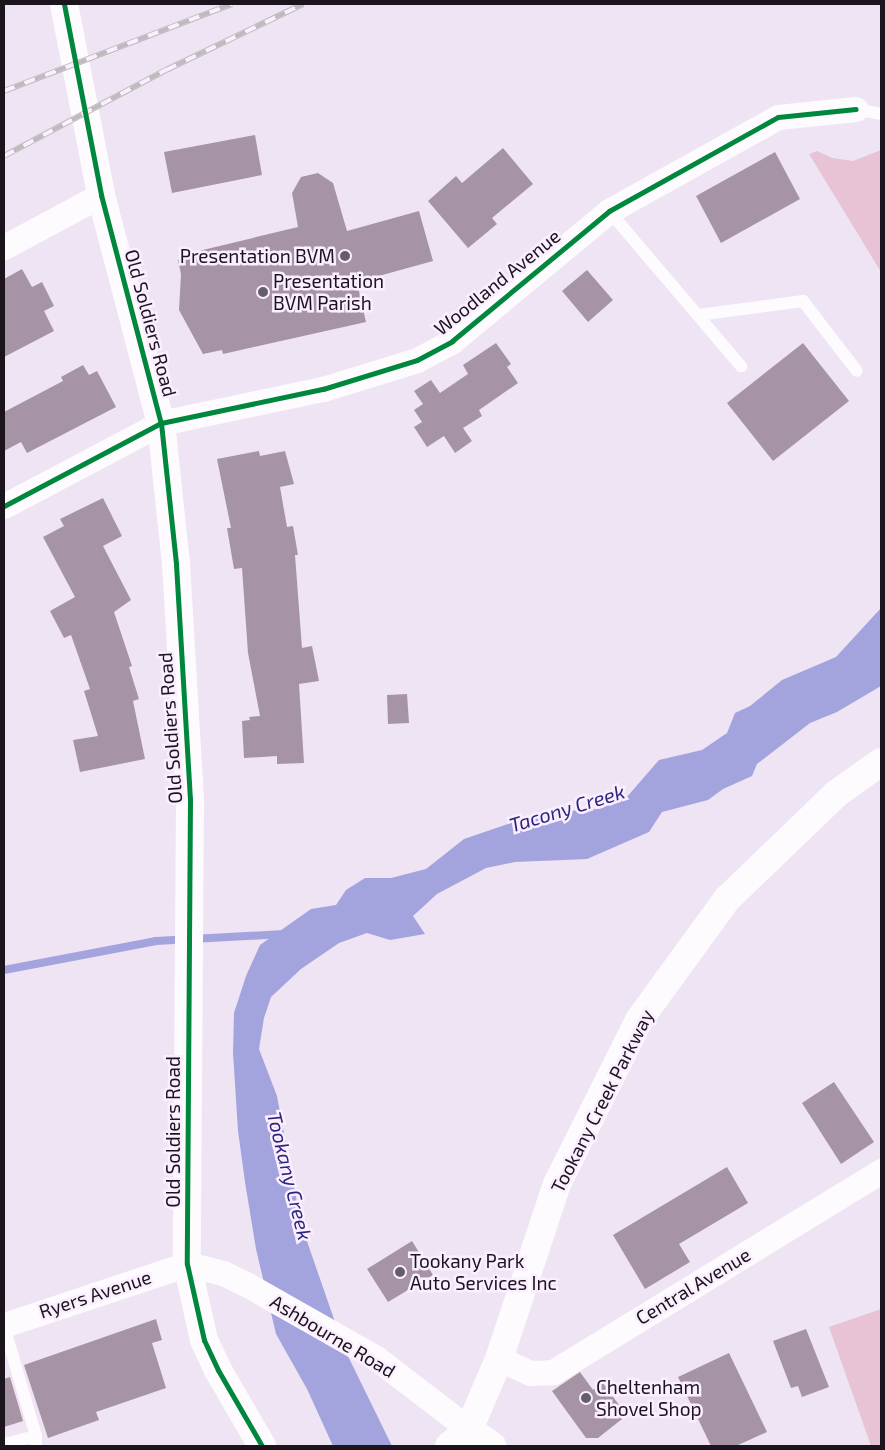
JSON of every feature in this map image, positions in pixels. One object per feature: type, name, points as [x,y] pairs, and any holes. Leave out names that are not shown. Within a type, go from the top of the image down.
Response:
[{"type":"street","name":"Old Soldiers Road","points":[[66,15],[101,195],[161,423],[176,564],[190,799],[191,900],[187,1264],[204,1340],[218,1370],[262,1446]]},
{"type":"street","name":"Woodland Avenue","points":[[4,506],[161,423],[323,388],[417,360],[452,341],[609,211],[778,117],[856,108]]},
{"type":"street","points":[[4,247],[101,195]]},
{"type":"street","name":"Tookany Creek Parkway","points":[[469,1428],[499,1360],[557,1184],[639,1020],[727,899],[836,794],[881,762]]},
{"type":"street","name":"Central Avenue","points":[[499,1360],[530,1373],[553,1372],[881,1171]]},
{"type":"street","name":"Ashbourne Road","points":[[187,1264],[223,1274],[246,1284],[376,1358],[492,1446]]},
{"type":"street","name":"Ryers Avenue","points":[[4,1326],[187,1264]]},
{"type":"street","points":[[449,1446],[469,1428]]},
{"type":"lane","points":[[856,108],[881,114]]},
{"type":"lane","points":[[609,211],[741,366]]},
{"type":"lane","points":[[698,315],[803,301],[857,371]]},
{"type":"lane","points":[[4,1326],[36,1441],[4,1444]]},
{"type":"shaded area","points":[[881,150],[881,272],[809,154],[817,151],[832,158],[853,161]]},
{"type":"shaded area","points":[[881,1309],[881,1446],[871,1446],[829,1327]]},
{"type":"water","name":"Tookany Creek","points":[[881,608],[881,686],[837,712],[810,723],[757,764],[752,776],[723,789],[708,800],[662,812],[649,832],[587,859],[515,862],[486,868],[437,894],[413,916],[425,934],[390,940],[367,933],[339,943],[301,969],[271,997],[264,1018],[259,1049],[277,1096],[301,1224],[344,1348],[392,1446],[333,1446],[307,1389],[276,1334],[256,1249],[245,1182],[238,1131],[233,1053],[234,1013],[246,976],[260,945],[311,909],[336,905],[346,890],[365,878],[391,878],[426,869],[464,839],[511,823],[551,812],[599,809],[626,798],[659,760],[702,750],[727,733],[735,713],[750,706],[782,680],[836,657]]},
{"type":"building","points":[[255,135],[262,175],[172,193],[164,152]]},
{"type":"building","points":[[503,148],[533,184],[492,218],[497,224],[468,248],[428,201],[456,176],[462,183]]},
{"type":"building","points":[[775,152],[800,199],[721,243],[696,196]]},
{"type":"building","name":"Presentation BVM Parish","points":[[318,173],[333,183],[347,231],[419,211],[433,261],[357,282],[366,322],[223,354],[222,350],[203,354],[179,310],[181,274],[178,260],[183,258],[182,255],[298,227],[292,193],[301,177]]},
{"type":"building","points":[[22,269],[32,287],[42,282],[54,306],[44,311],[54,331],[4,357],[4,279]]},
{"type":"building","points":[[587,270],[613,300],[588,322],[562,291]]},
{"type":"building","points":[[496,343],[511,364],[507,367],[518,383],[479,410],[482,416],[463,428],[472,441],[455,453],[444,436],[427,447],[414,427],[422,422],[414,410],[423,404],[414,391],[431,380],[440,393],[468,374],[463,365]]},
{"type":"building","points":[[803,343],[849,401],[773,461],[727,403]]},
{"type":"building","points":[[83,365],[89,375],[97,371],[116,407],[27,453],[21,442],[4,451],[4,412],[63,381],[61,377]]},
{"type":"building","points":[[259,451],[260,456],[285,451],[294,484],[280,487],[287,527],[293,526],[298,555],[295,555],[302,648],[312,646],[319,681],[299,684],[304,763],[277,764],[277,756],[244,758],[242,721],[250,720],[249,717],[260,716],[248,653],[242,568],[234,569],[227,528],[231,528],[217,459]]},
{"type":"building","points":[[103,498],[122,536],[103,546],[131,600],[114,612],[132,666],[129,667],[139,699],[133,701],[145,759],[80,772],[73,740],[98,736],[84,691],[90,689],[71,635],[64,638],[50,611],[75,597],[43,537],[64,526],[60,519]]},
{"type":"building","points":[[407,694],[409,723],[388,724],[387,695]]},
{"type":"building","points":[[834,1082],[874,1142],[841,1164],[802,1103]]},
{"type":"building","points":[[727,1167],[748,1203],[679,1244],[690,1262],[645,1289],[613,1235]]},
{"type":"building","name":"Tookany Park Auto Services Inc","points":[[412,1241],[433,1275],[388,1302],[367,1269]]},
{"type":"building","points":[[156,1319],[162,1340],[152,1343],[166,1388],[96,1412],[99,1420],[48,1438],[24,1365]]},
{"type":"building","points":[[806,1329],[829,1387],[802,1397],[798,1386],[791,1388],[773,1341]]},
{"type":"building","points":[[729,1353],[767,1432],[736,1446],[711,1446],[678,1377]]},
{"type":"building","name":"Cheltenham Shovel Shop","points":[[580,1372],[593,1390],[603,1383],[619,1405],[616,1411],[622,1419],[598,1438],[586,1438],[552,1391]]},
{"type":"building","points":[[10,1377],[23,1421],[4,1427],[4,1379]]},
{"type":"waterway","points":[[4,970],[156,941],[284,934]]},
{"type":"railway","points":[[4,91],[232,4]]},
{"type":"railway","points":[[4,156],[166,70],[303,4]]},
{"type":"cycle path","points":[[64,4],[101,195],[161,423],[176,564],[190,799],[187,1264],[204,1340],[218,1370],[262,1446]]},
{"type":"cycle path","points":[[4,506],[161,423],[323,389],[417,360],[452,341],[609,211],[778,117],[856,109]]},
{"type":"place","name":"Presentation BVM","points":[[345,256]]},
{"type":"place","name":"Presentation BVM Parish","points":[[263,292]]},
{"type":"place","name":"Tookany Park Auto Services Inc","points":[[400,1272]]},
{"type":"place","name":"Cheltenham Shovel Shop","points":[[586,1398]]},
{"type":"water label","name":"Tacony Creek","points":[[567,808]]}]
